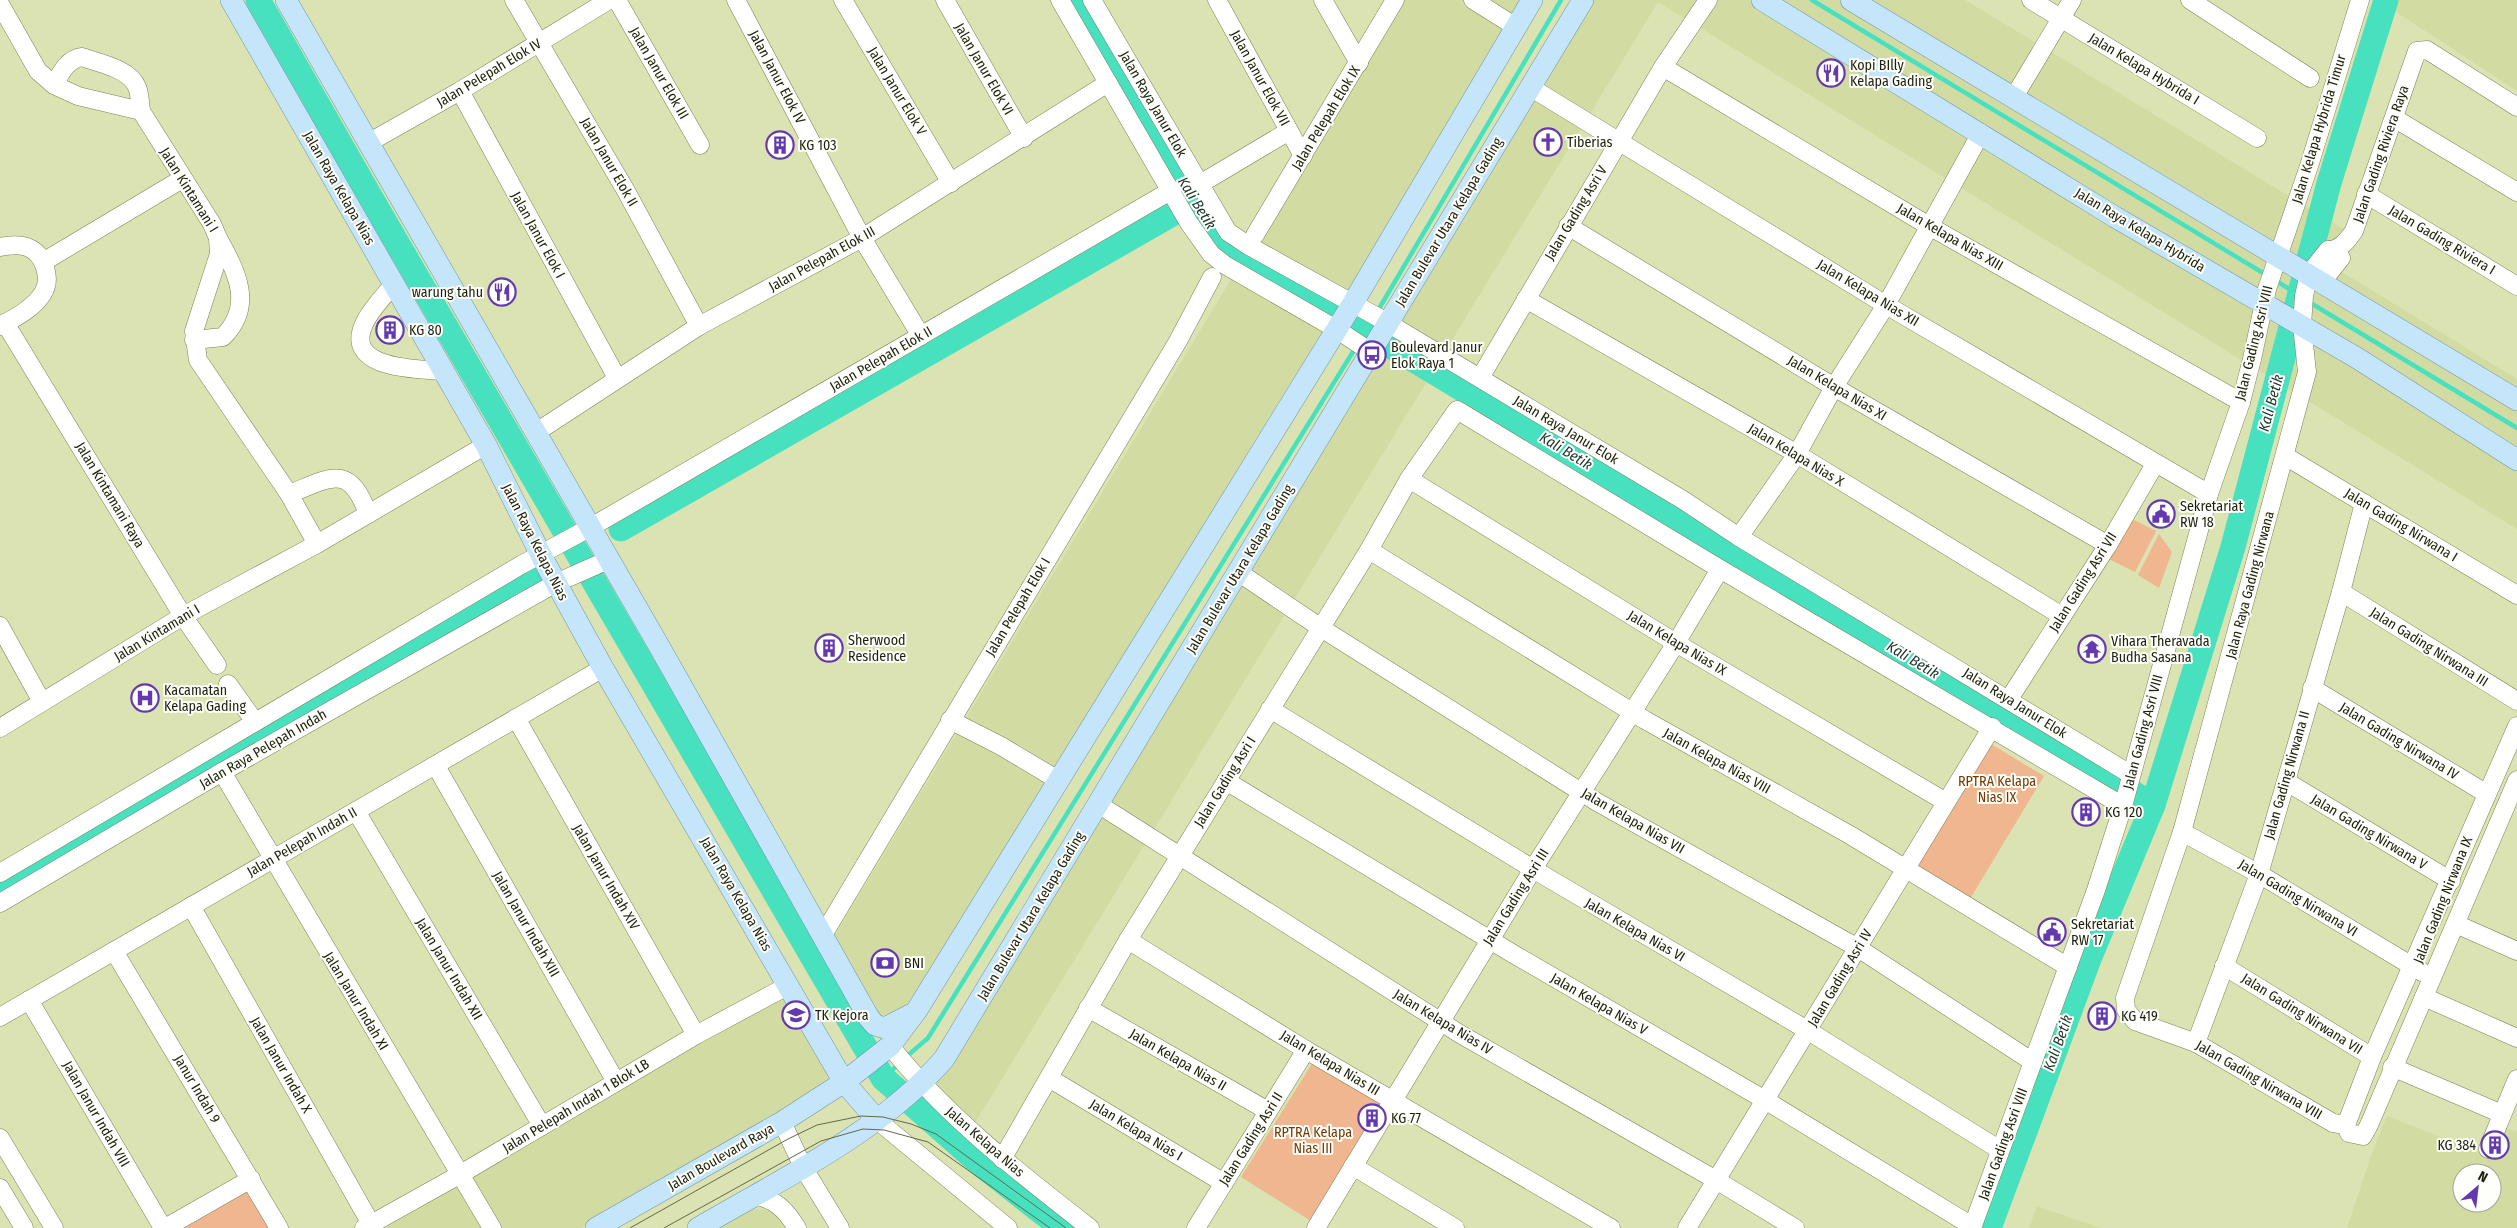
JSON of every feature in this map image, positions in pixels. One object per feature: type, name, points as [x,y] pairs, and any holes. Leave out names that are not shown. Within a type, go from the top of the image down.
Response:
[{"type":"main road","name":"Jalan Raya Kelapa Nias","points":[[231,0],[486,445],[559,580],[603,668],[789,985],[877,1120]]},
{"type":"main road","points":[[286,0],[869,1018],[875,1025],[886,1028],[918,1010]]},
{"type":"main road","points":[[849,1078],[888,1053],[918,1010],[1058,780],[1354,305],[1532,0]]},
{"type":"main road","name":"Jalan Bulevar Utara Kelapa Gading","points":[[877,1120],[899,1103],[916,1082],[944,1060],[1378,336],[1582,0]]},
{"type":"main road","name":"Jalan Raya Kelapa Hybrida","points":[[1762,0],[2115,217],[2267,301],[2306,296],[2517,400]]},
{"type":"main road","name":"Jalan Raya Kelapa Hybrida","points":[[1851,0],[2014,97],[2279,263],[2306,296],[2517,460]]},
{"type":"main road","name":"Jalan Boulevard Raya","points":[[596,1228],[782,1122],[849,1078]]},
{"type":"main road","points":[[698,1228],[803,1167],[877,1120]]},
{"type":"street","name":"Jalan Janur Elok II","points":[[514,0],[626,191],[699,326]]},
{"type":"street","name":"Jalan Pelepah Elok IV","points":[[368,143],[460,92],[609,0]]},
{"type":"street","name":"Jalan Janur Elok III","points":[[617,0],[700,145]]},
{"type":"street","name":"Jalan Janur Elok IV","points":[[736,0],[862,238],[921,336]]},
{"type":"street","name":"Jalan Janur Elok V","points":[[843,0],[951,183]]},
{"type":"street","name":"Jalan Janur Elok VI","points":[[945,0],[1024,138]]},
{"type":"street","name":"Jalan Raya Janur Elok","points":[[1060,0],[1200,240],[1211,254],[1225,265],[1338,328],[1378,336],[1480,378],[2010,699],[2130,775]]},
{"type":"street","name":"Jalan Raya Janur Elok","points":[[1092,0],[1228,232],[1249,246],[1354,305],[1378,336]]},
{"type":"street","name":"Jalan Janur Elok VII","points":[[1217,0],[1303,156]]},
{"type":"street","points":[[1323,0],[1359,62]]},
{"type":"street","name":"Jalan Pelepah Elok IX","points":[[1255,235],[1395,0]]},
{"type":"street","points":[[1472,0],[1516,27]]},
{"type":"street","name":"Jalan Gading Asri V","points":[[1480,378],[1618,143],[1664,67],[1708,0]]},
{"type":"street","name":"Jalan Kelapa Hybrida I","points":[[2031,0],[2257,138]]},
{"type":"street","points":[[2014,97],[2072,0]]},
{"type":"street","points":[[2190,0],[2310,78]]},
{"type":"street","name":"Jalan Kelapa Hybrida Timur","points":[[2279,263],[2360,0]]},
{"type":"street","points":[[0,4],[38,71],[54,85],[78,96],[141,111]]},
{"type":"street","name":"Jalan Gading Riviera Raya","points":[[2306,296],[2328,250],[2336,250],[2348,240],[2354,231],[2362,213],[2366,194],[2417,51],[2427,50],[2517,107]]},
{"type":"street","name":"Jalan Kintamani I","points":[[54,85],[63,68],[75,58],[82,56],[123,72],[132,79],[137,88],[141,111],[212,224],[218,238],[219,254],[196,322],[194,340],[198,360],[289,494],[317,544]]},
{"type":"street","name":"Jalan Kelapa Nias XIII","points":[[1664,67],[1930,226],[2240,402]]},
{"type":"street","name":"Jalan Pelepah Elok III","points":[[535,433],[699,326],[862,238],[1024,138],[1108,83]]},
{"type":"street","name":"Jalan Kelapa Nias XII","points":[[1530,87],[1618,143],[1886,305],[2209,494]]},
{"type":"street","name":"Jalan Janur Elok I","points":[[460,92],[617,378]]},
{"type":"street","points":[[2394,118],[2517,192]]},
{"type":"street","points":[[1200,184],[1289,132]]},
{"type":"street","points":[[1740,537],[1797,454],[1834,387],[1886,305],[1981,133]]},
{"type":"street","points":[[43,262],[182,179]]},
{"type":"street","name":"Jalan Pelepah Elok II","points":[[544,554],[1173,192]]},
{"type":"street","name":"Jalan Gading Riviera I","points":[[2366,194],[2517,286]]},
{"type":"street","name":"Jalan Kelapa Nias XI","points":[[1568,226],[1834,387],[2108,545]]},
{"type":"street","points":[[194,340],[224,337],[236,322],[241,300],[237,273],[218,238]]},
{"type":"street","points":[[0,247],[8,245],[29,248],[43,262],[46,277],[41,295],[22,313],[2,325]]},
{"type":"street","name":"Jalan Gading Asri VIII","points":[[1972,1227],[2096,890],[2123,805],[2209,494],[2240,402],[2279,263]]},
{"type":"street","name":"Jalan Pelepah Elok I","points":[[823,935],[1173,349],[1212,277]]},
{"type":"street","points":[[394,284],[365,322],[361,340],[365,351],[372,359],[392,366],[444,371]]},
{"type":"street","name":"Jalan Raya Gading Nirwana","points":[[2162,891],[2182,832],[2307,372],[2306,296]]},
{"type":"street","name":"Jalan Kelapa Nias X","points":[[1526,299],[1797,454],[2062,616]]},
{"type":"street","name":"Jalan Kintamani Raya","points":[[2,325],[183,616],[217,665]]},
{"type":"street","name":"Jalan Gading Asri I","points":[[1002,1159],[1128,940],[1369,550],[1409,479],[1457,410],[1720,569]]},
{"type":"street","name":"Jalan Kintamani I","points":[[0,728],[183,616],[317,544],[486,445]]},
{"type":"street","name":"Jalan Gading Nirwana I","points":[[2285,456],[2517,595]]},
{"type":"street","name":"Jalan Gading Asri VII","points":[[2010,699],[2108,545],[2155,464]]},
{"type":"street","points":[[289,494],[326,480],[340,479],[353,484],[357,489],[368,514]]},
{"type":"street","name":"Jalan Kelapa Nias IX","points":[[1409,479],[1676,643],[1946,802]]},
{"type":"street","name":"Jalan Gading Nirwana II","points":[[2196,1042],[2259,874],[2341,592],[2364,503]]},
{"type":"street","name":"Jalan Kelapa Nias VIII","points":[[1369,550],[1632,712],[1850,835],[2068,967]]},
{"type":"street","name":"Jalan Raya Pelepah Indah","points":[[0,873],[521,565],[544,554]]},
{"type":"street","name":"Jalan Raya Pelepah Indah","points":[[0,903],[222,772],[529,599],[559,580],[605,559]]},
{"type":"street","points":[[1720,569],[2123,805]]},
{"type":"street","name":"Jalan Gading Asri III","points":[[1316,1228],[1533,869],[1676,643],[1720,569]]},
{"type":"street","name":"Jalan Kelapa Nias VII","points":[[1238,572],[1321,628],[1583,792],[1858,948],[2033,1062]]},
{"type":"street","name":"Jalan Gading Nirwana III","points":[[2341,592],[2517,701]]},
{"type":"street","points":[[0,626],[42,702]]},
{"type":"street","name":"Jalan Pelepah Indah II","points":[[0,1017],[603,668]]},
{"type":"street","points":[[228,684],[255,722]]},
{"type":"street","name":"Jalan Gading Nirwana IV","points":[[2312,688],[2487,794]]},
{"type":"street","name":"Jalan Kelapa Nias VI","points":[[1270,709],[1533,869],[1808,1030],[2000,1150]]},
{"type":"street","name":"Jalan Janur Indah XIV","points":[[516,718],[696,1035]]},
{"type":"street","points":[[950,720],[1001,746],[1058,780]]},
{"type":"street","name":"Jalan Gading Nirwana IX","points":[[2517,726],[2413,966],[2432,978],[2517,780]]},
{"type":"street","name":"Jalan Gading Asri IV","points":[[1687,1228],[1992,728]]},
{"type":"street","name":"Jalan Janur Indah XIII","points":[[436,766],[616,1082]]},
{"type":"street","name":"Jalan Janur Indah XI","points":[[222,772],[492,1228]]},
{"type":"street","name":"Jalan Kelapa Nias V","points":[[1226,781],[1490,940],[1765,1100],[1972,1227]]},
{"type":"street","name":"Jalan Gading Nirwana V","points":[[2287,782],[2451,881]]},
{"type":"street","name":"Jalan Kelapa Nias IV","points":[[1098,804],[1440,1021],[1716,1180],[1795,1228]]},
{"type":"street","name":"Jalan Janur Indah XII","points":[[356,812],[542,1126]]},
{"type":"street","name":"Jalan Gading Nirwana VI","points":[[2182,832],[2259,874],[2413,966]]},
{"type":"street","name":"Jalan Gading Nirwana VIII","points":[[2162,891],[2124,1004],[2129,1016],[2135,1021],[2196,1042],[2333,1123],[2346,1126],[2349,1133],[2363,1136],[2392,1068]]},
{"type":"street","name":"Jalan Janur Indah X","points":[[190,906],[367,1226]]},
{"type":"street","points":[[2456,924],[2517,951]]},
{"type":"street","name":"Jalan Kelapa Nias III","points":[[1128,940],[1306,1050],[1611,1228]]},
{"type":"street","name":"Janur Indah 9","points":[[114,951],[279,1228]]},
{"type":"street","name":"Jalan Gading Nirwana VII","points":[[2224,966],[2372,1057],[2413,966]]},
{"type":"street","points":[[2432,978],[2392,1068],[2502,1114]]},
{"type":"street","name":"Jalan Pelepah Indah 1 Blok LB","points":[[367,1226],[459,1175],[696,1035],[789,985]]},
{"type":"street","points":[[2424,997],[2517,1038]]},
{"type":"street","name":"Jalan Janur Indah VIII","points":[[29,1000],[164,1228]]},
{"type":"street","name":"Jalan Kelapa Nias II","points":[[1088,1008],[1268,1111]]},
{"type":"street","name":"Jalan Gading Asri II","points":[[1196,1228],[1306,1050]]},
{"type":"street","name":"Jalan Kelapa Nias","points":[[888,1053],[916,1082],[1002,1159],[1090,1228]]},
{"type":"street","points":[[2346,1126],[2372,1057]]},
{"type":"street","name":"Jalan Kelapa Nias I","points":[[1049,1078],[1224,1183]]},
{"type":"street","points":[[2488,1149],[2517,1079]]},
{"type":"street","points":[[877,1120],[1008,1228]]},
{"type":"street","points":[[782,1122],[803,1167],[840,1228]]},
{"type":"street","points":[[0,1138],[54,1228]]},
{"type":"street","points":[[1353,1166],[1455,1228]]},
{"type":"street","points":[[164,1228],[251,1179]]},
{"type":"street","points":[[0,1188],[24,1228]]},
{"type":"street","points":[[754,1195],[772,1199],[785,1209],[797,1228]]},
{"type":"shaded area","points":[[1401,0],[1528,0],[1347,299],[1254,245]]},
{"type":"shaded area","points":[[1588,0],[1965,0],[2345,230],[2337,269],[2517,379],[2517,529],[1658,2],[975,1123],[933,1087]]},
{"type":"shaded area","points":[[2396,0],[2517,0],[2517,91],[2393,10]]},
{"type":"shaded area","points":[[1233,276],[1327,332],[915,1006],[883,1041],[832,940]]},
{"type":"shaded area","points":[[789,983],[842,1077],[581,1228],[364,1228]]},
{"type":"shaded area","points":[[2387,1116],[2491,1157],[2504,1127],[2517,1132],[2517,1228],[2347,1228],[2372,1153]]},
{"type":"shaded area","points":[[2037,1206],[2100,1228],[2029,1228]]},
{"type":"shaded area","points":[[758,1209],[774,1214],[785,1228],[718,1228],[749,1210]]},
{"type":"green space","points":[[2132,519],[2156,531],[2135,572],[2109,559]]},
{"type":"green space","points":[[2159,534],[2172,552],[2159,588],[2138,575]]},
{"type":"green space","name":"RPTRA Kelapa Nias IX","points":[[1986,741],[2044,776],[1970,899],[1912,865]]},
{"type":"green space","name":"RPTRA Kelapa Nias III","points":[[1315,1059],[1385,1103],[1311,1221],[1241,1177]]},
{"type":"green space","points":[[244,1187],[270,1228],[169,1228]]},
{"type":"waterway","points":[[258,0],[375,205],[883,1078],[984,1167],[1062,1228]]},
{"type":"waterway","name":"Kali Betik","points":[[1079,0],[1209,226],[1228,248],[2153,805]]},
{"type":"waterway","points":[[1377,312],[1561,0]]},
{"type":"waterway","points":[[1812,0],[2268,276]]},
{"type":"waterway","name":"Kali Betik","points":[[1989,1228],[2089,959],[2153,805],[2233,547],[2329,183],[2386,0]]},
{"type":"waterway","points":[[621,529],[1195,201]]},
{"type":"waterway","points":[[2275,280],[2300,296]]},
{"type":"waterway","points":[[2309,302],[2517,428]]},
{"type":"waterway","name":"Kali Betik","points":[[1360,340],[1373,319]]},
{"type":"waterway","points":[[906,1057],[928,1038],[1356,347]]},
{"type":"waterway","points":[[0,890],[533,579]]},
{"type":"waterway","points":[[883,1078],[900,1063]]},
{"type":"tram line","points":[[630,1228],[788,1139],[817,1125],[861,1116],[883,1117],[911,1124],[936,1134],[1066,1228]]},
{"type":"tram line","points":[[664,1228],[821,1141],[863,1129],[884,1130],[928,1142],[1050,1228]]},
{"type":"place","name":"Kopi BIlly Kelapa Gading","points":[[1831,73]]},
{"type":"place","name":"Tiberias","points":[[1548,142]]},
{"type":"place","name":"KG 103","points":[[780,145]]},
{"type":"place","name":"warung tahu","points":[[502,292]]},
{"type":"place","name":"KG 80","points":[[390,330]]},
{"type":"place","name":"Boulevard Janur Elok Raya 1","points":[[1372,355]]},
{"type":"place","name":"Sekretariat RW 18","points":[[2161,514]]},
{"type":"place","name":"Sherwood Residence","points":[[829,648]]},
{"type":"place","name":"Vihara Theravada Budha Sasana","points":[[2092,649]]},
{"type":"place","name":"Kacamatan Kelapa Gading","points":[[145,698]]},
{"type":"place","name":"KG 120","points":[[2086,812]]},
{"type":"place","name":"Sekretariat RW 17","points":[[2052,932]]},
{"type":"place","name":"BNI","points":[[885,963]]},
{"type":"place","name":"TK Kejora","points":[[796,1015]]},
{"type":"place","name":"KG 419","points":[[2102,1016]]},
{"type":"place","name":"KG 77","points":[[1372,1118]]},
{"type":"place","name":"KG 384","points":[[2495,1145]]}]
